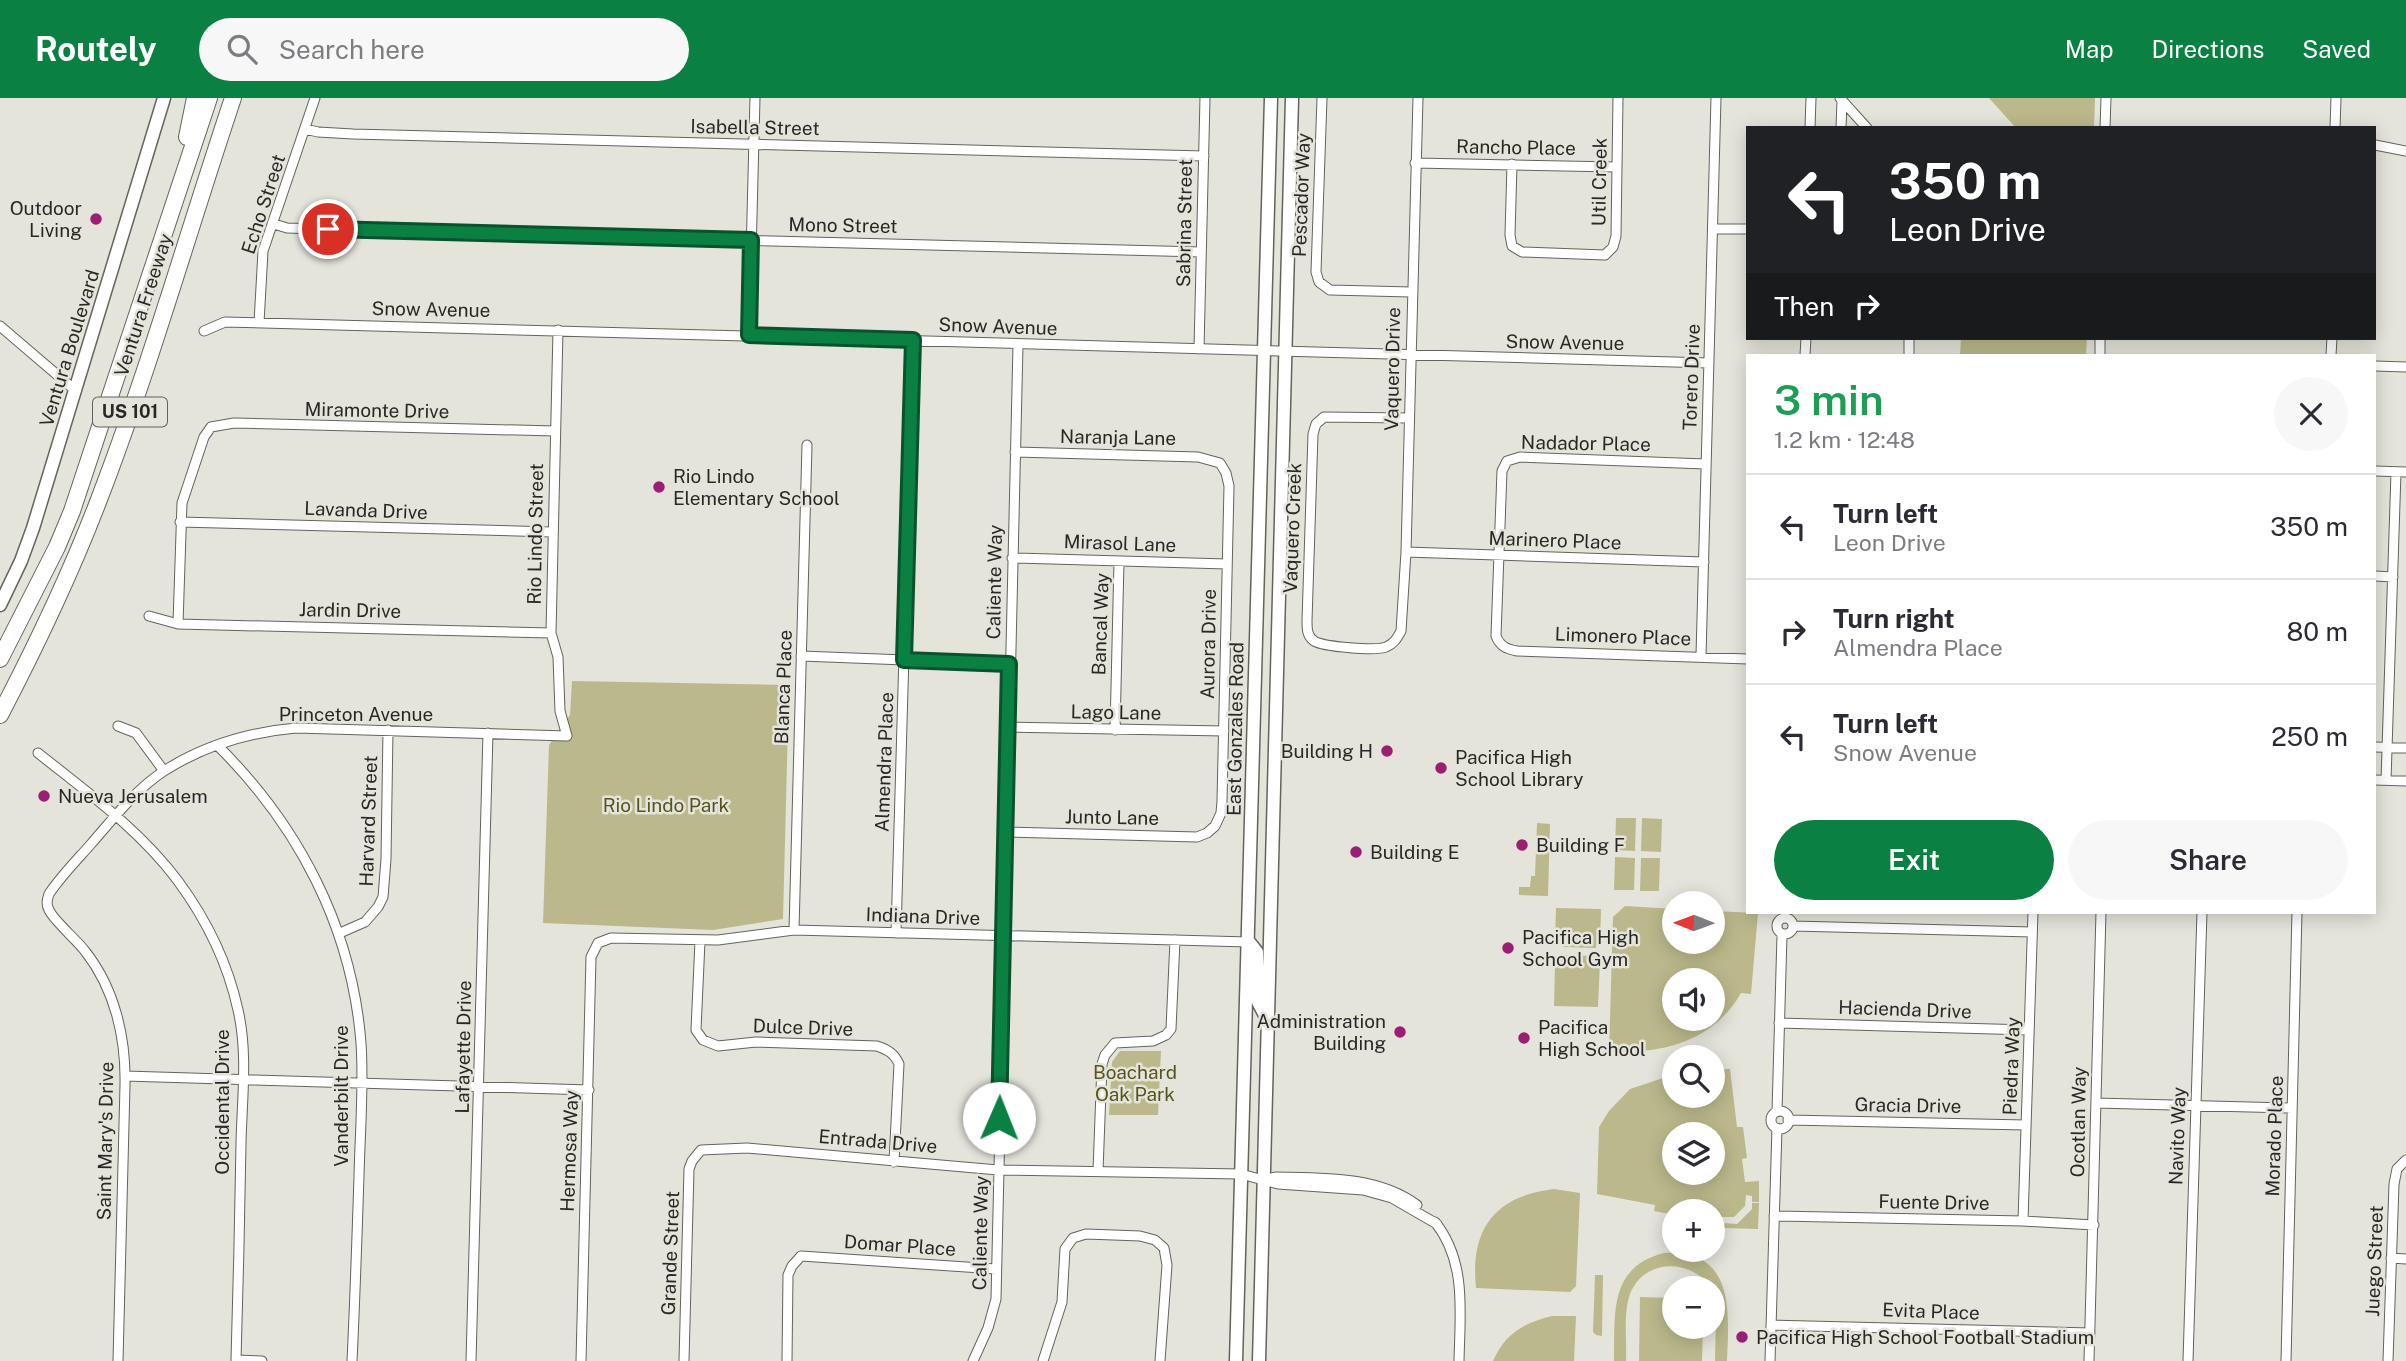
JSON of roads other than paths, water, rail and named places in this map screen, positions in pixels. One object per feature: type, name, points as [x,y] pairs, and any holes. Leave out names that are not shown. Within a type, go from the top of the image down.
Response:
[{"type":"highway","points":[[171,211],[195,98]]},
{"type":"highway","name":"Ventura Freeway","points":[[0,659],[46,570],[72,511],[209,98]]},
{"type":"highway","name":"Ventura Freeway","points":[[0,715],[49,615],[98,502],[131,411],[233,98]]},
{"type":"main road","name":"Ventura Boulevard","points":[[0,605],[33,528],[164,98]]},
{"type":"main road","name":"East Gonzales Road","points":[[1236,1361],[1271,98]]},
{"type":"main road","name":"East Gonzales Road","points":[[1259,1361],[1292,98]]},
{"type":"main road","points":[[1252,814],[1260,828],[1257,932],[1269,946]]},
{"type":"main road","points":[[1248,942],[1257,952],[1258,1002],[1267,1020]]},
{"type":"street","name":"Echo Street","points":[[259,323],[261,263],[315,98]]},
{"type":"street","points":[[749,335],[755,98]]},
{"type":"street","name":"Sabrina Street","points":[[1199,349],[1205,98]]},
{"type":"street","name":"Pescador Way","points":[[1322,98],[1315,272],[1319,282],[1330,290],[1412,292]]},
{"type":"street","name":"Vaquero Drive","points":[[1396,641],[1402,620],[1406,552],[1409,355],[1418,98]]},
{"type":"street","name":"Util Creek","points":[[1512,164],[1512,246],[1522,253],[1605,256],[1613,247],[1616,236],[1618,98]]},
{"type":"street","name":"Torero Drive","points":[[1701,656],[1716,98]]},
{"type":"street","points":[[1810,126],[1811,98]]},
{"type":"street","points":[[2105,126],[2106,98]]},
{"type":"street","points":[[2335,126],[2336,98]]},
{"type":"street","points":[[1841,99],[1841,126]]},
{"type":"street","points":[[1841,99],[1865,126]]},
{"type":"street","name":"Isabella Street","points":[[305,129],[353,134],[1204,156]]},
{"type":"street","points":[[2376,145],[2406,151]]},
{"type":"street","name":"Rancho Place","points":[[1415,163],[1616,167]]},
{"type":"street","name":"Mono Street","points":[[274,224],[287,228],[1201,252]]},
{"type":"street","points":[[1713,229],[1746,229]]},
{"type":"street","name":"Snow Avenue","points":[[204,331],[225,322],[1709,363]]},
{"type":"street","points":[[0,326],[76,391]]},
{"type":"street","name":"Rio Lindo Street","points":[[558,330],[551,633],[558,657],[560,711],[567,736]]},
{"type":"street","name":"Almendra Place","points":[[896,933],[913,340]]},
{"type":"street","name":"Caliente Way","points":[[973,1361],[996,1299],[1018,345]]},
{"type":"street","points":[[2376,366],[2406,367]]},
{"type":"street","name":"Vaquero Creek","points":[[1396,641],[1384,648],[1328,646],[1313,640],[1307,633],[1313,434],[1324,417],[1408,418]]},
{"type":"street","name":"Miramonte Drive","points":[[180,523],[182,503],[204,437],[211,427],[225,423],[555,431]]},
{"type":"street","name":"Blanca Place","points":[[794,930],[807,445]]},
{"type":"street","name":"Naranja Lane","points":[[1015,452],[1206,457],[1220,463]]},
{"type":"street","name":"Nadador Place","points":[[1499,555],[1502,471],[1507,461],[1520,457],[1706,464]]},
{"type":"street","name":"Aurora Drive","points":[[1215,826],[1221,813],[1222,801],[1229,486],[1226,472],[1220,463]]},
{"type":"street","points":[[2376,471],[2401,472],[2393,577],[2386,780]]},
{"type":"street","points":[[178,624],[180,523]]},
{"type":"street","name":"Lavanda Drive","points":[[180,523],[552,532]]},
{"type":"street","name":"Marinero Place","points":[[1406,552],[1704,562]]},
{"type":"street","name":"Limonero Place","points":[[1499,555],[1495,627],[1499,644],[1507,649],[1746,659]]},
{"type":"street","name":"Mirasol Lane","points":[[1012,558],[1227,564]]},
{"type":"street","name":"Bancal Way","points":[[1115,730],[1119,561]]},
{"type":"street","points":[[2376,576],[2393,577]]},
{"type":"street","name":"Jardin Drive","points":[[149,616],[178,624],[551,633]]},
{"type":"street","points":[[802,656],[1009,664]]},
{"type":"street","points":[[118,726],[136,733],[164,771]]},
{"type":"street","name":"Lago Lane","points":[[1008,727],[1224,731]]},
{"type":"street","name":"Princeton Avenue","points":[[47,904],[53,889],[136,795],[164,771],[217,745],[275,730],[313,728],[567,736]]},
{"type":"street","name":"Harvard Street","points":[[340,933],[365,922],[378,908],[383,897],[388,730]]},
{"type":"street","name":"Lafayette Drive","points":[[471,1361],[488,733]]},
{"type":"street","name":"Vanderbilt Drive","points":[[217,745],[250,780],[285,825],[313,871],[340,933],[348,961],[358,1013],[362,1083],[352,1361]]},
{"type":"street","points":[[2376,747],[2406,748]]},
{"type":"street","name":"Occidental Drive","points":[[38,753],[116,816],[161,860],[179,882],[216,945],[238,1011],[243,1079],[236,1360]]},
{"type":"street","points":[[2376,780],[2406,780]]},
{"type":"street","name":"Junto Lane","points":[[1005,832],[1197,837],[1215,826]]},
{"type":"street","name":"Saint Mary's Drive","points":[[47,904],[50,913],[88,954],[109,993],[121,1030],[125,1076],[117,1361]]},
{"type":"street","name":"Piedra Way","points":[[2023,1221],[2033,914]]},
{"type":"street","name":"Ocotlan Way","points":[[2089,1361],[2101,914]]},
{"type":"street","name":"Navito Way","points":[[2188,1361],[2202,914]]},
{"type":"street","name":"Morado Place","points":[[2286,1361],[2297,914]]},
{"type":"street","points":[[1777,1112],[1785,1113],[1788,1120],[1785,1127],[1777,1128],[1772,1125],[1772,1119],[1777,1112],[1782,935],[1776,924],[1784,915],[1793,926],[1790,933],[1782,935]]},
{"type":"street","points":[[1793,926],[2032,932]]},
{"type":"street","name":"Indiana Drive","points":[[598,943],[611,938],[700,941],[794,930],[1248,942]]},
{"type":"street","points":[[1098,1171],[1102,1064],[1115,1044],[1153,1041],[1166,1035],[1171,1029],[1174,1018],[1175,940]]},
{"type":"street","name":"Dulce Drive","points":[[700,941],[696,1030],[703,1040],[718,1046],[756,1042],[877,1046],[889,1050],[896,1057],[899,1064],[894,1162]]},
{"type":"street","name":"Hermosa Way","points":[[581,1361],[591,957],[598,943]]},
{"type":"street","name":"Hacienda Drive","points":[[1779,1023],[2029,1030]]},
{"type":"street","points":[[125,1076],[589,1090]]},
{"type":"street","points":[[2096,1103],[2291,1108]]},
{"type":"street","name":"Gracia Drive","points":[[1788,1120],[2026,1125]]},
{"type":"street","points":[[1770,1361],[1777,1128]]},
{"type":"street","name":"Entrada Drive","points":[[701,1150],[747,1148],[998,1170],[1241,1174],[1262,1180],[1277,1177],[1362,1182],[1409,1199],[1437,1224],[1455,1258],[1458,1276],[1461,1297],[1459,1361]]},
{"type":"street","name":"Grande Street","points":[[684,1361],[689,1169],[701,1150]]},
{"type":"street","name":"Juego Street","points":[[2388,1361],[2393,1184],[2403,1162]]},
{"type":"street","name":"Fuente Drive","points":[[1774,1216],[2094,1225]]},
{"type":"street","points":[[1044,1361],[1062,1302],[1065,1250],[1073,1238],[1086,1234],[1140,1236],[1155,1240],[1164,1248],[1167,1265],[1160,1361]]},
{"type":"street","name":"Domar Place","points":[[787,1361],[788,1275],[801,1256],[996,1269]]},
{"type":"street","points":[[2391,1258],[2406,1259]]},
{"type":"street","name":"Evita Place","points":[[1771,1325],[2090,1333]]},
{"type":"street","points":[[236,1360],[262,1361]]},
{"type":"place","name":"Outdoor Living","points":[[96,219]]},
{"type":"place","name":"Rio Lindo Elementary School","points":[[659,487]]},
{"type":"place","name":"Building H","points":[[1387,751]]},
{"type":"place","name":"Pacifica High School Library","points":[[1441,768]]},
{"type":"place","name":"Nueva Jerusalem","points":[[44,796]]},
{"type":"place","name":"Building F","points":[[1522,845]]},
{"type":"place","name":"Building E","points":[[1356,852]]},
{"type":"place","name":"Pacifica High School Gym","points":[[1508,948]]},
{"type":"place","name":"Administration Building","points":[[1400,1032]]},
{"type":"place","name":"Pacifica High School","points":[[1524,1038]]},
{"type":"place","name":"Pacifica High School Football Stadium","points":[[1742,1337]]},
{"type":"park label","name":"Rio Lindo Park","points":[[666,805]]},
{"type":"park label","name":"Boachard Oak Park","points":[[1135,1083]]}]
